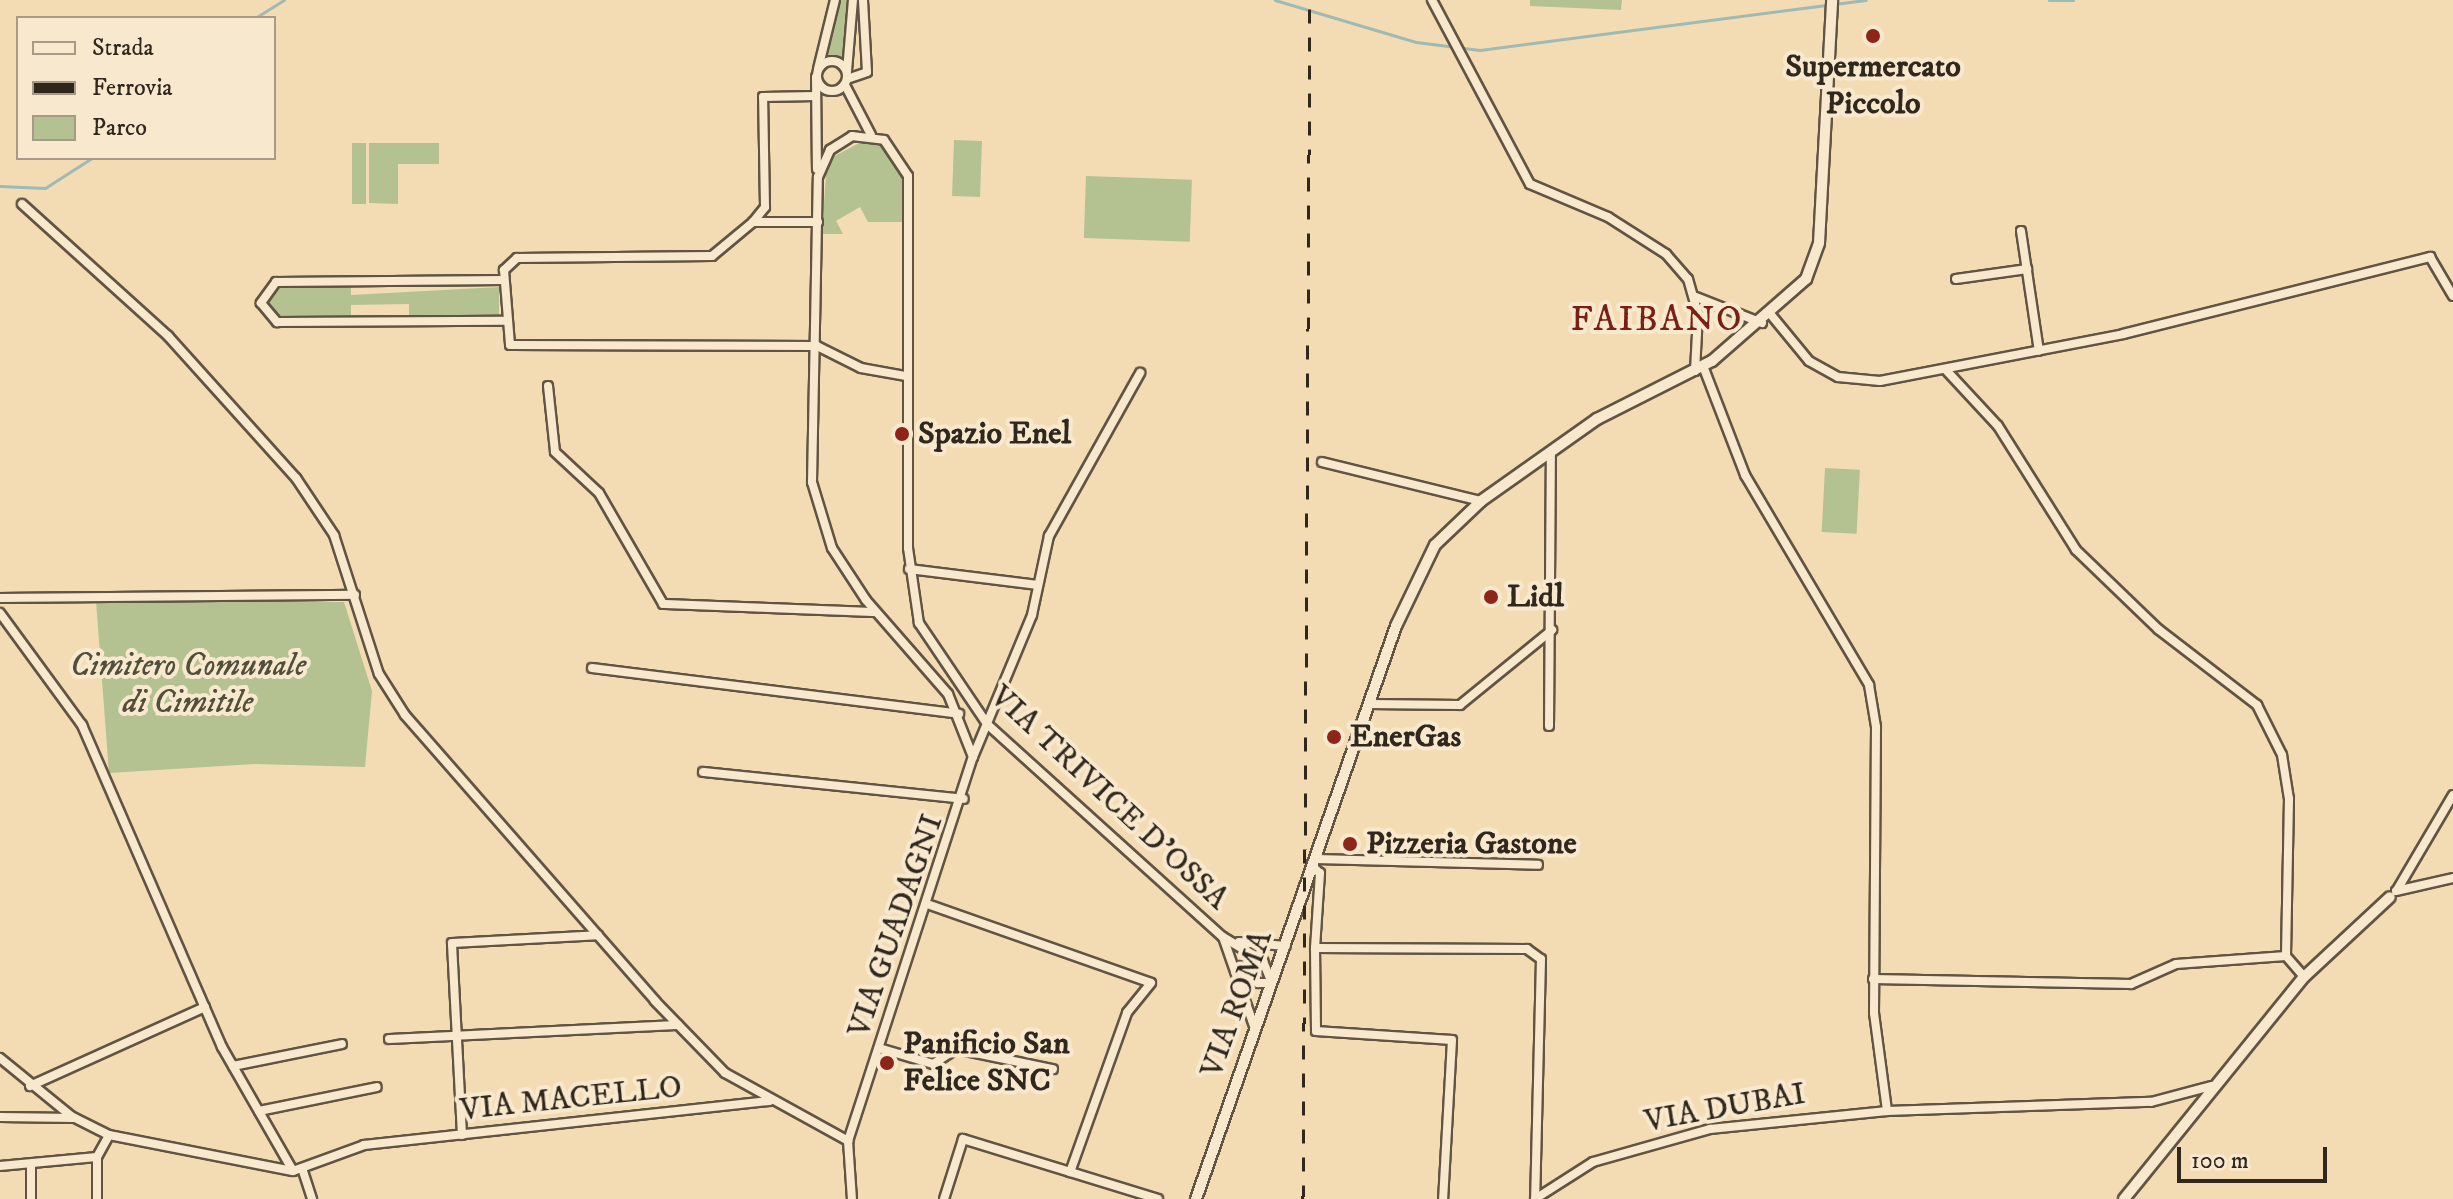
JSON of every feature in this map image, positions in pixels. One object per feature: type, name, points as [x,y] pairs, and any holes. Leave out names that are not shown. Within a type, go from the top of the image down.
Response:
[{"type":"street","name":"VIA TRIVICE D'OSSA","points":[[835,0],[817,75],[816,96],[815,497],[832,548],[875,612],[919,654],[959,714],[973,757]]},
{"type":"street","points":[[846,79],[853,0]]},
{"type":"street","points":[[818,177],[836,144],[871,135],[846,79],[832,61],[817,75],[828,91],[846,79],[867,72],[863,0]]},
{"type":"street","points":[[1432,0],[1530,184],[1608,217],[1666,254],[1696,297],[1699,369],[1745,475],[1869,685],[1876,727],[1873,979],[1887,1111]]},
{"type":"street","name":"VIA ROMA","points":[[1196,1199],[1415,576],[1481,501],[1597,419],[1699,369],[1767,319],[1806,279],[1819,243],[1832,6]]},
{"type":"street","points":[[816,96],[763,97],[765,207],[753,222],[712,256],[517,258],[504,280],[504,321],[510,345],[524,348],[817,346],[861,368],[906,376]]},
{"type":"street","name":"VIA TRIVICE D'OSSA","points":[[871,135],[892,146],[908,176],[906,376],[909,569],[919,623],[987,724],[1223,937],[1263,961],[1272,983]]},
{"type":"street","points":[[22,204],[168,336],[296,478],[334,535],[379,674],[405,715],[678,1025],[725,1073],[848,1141],[852,1199]]},
{"type":"street","points":[[753,222],[818,222]]},
{"type":"street","points":[[2021,231],[2039,351]]},
{"type":"street","points":[[1696,297],[1767,319],[1809,361],[1838,377],[1880,381],[2039,351],[2430,257],[2453,296]]},
{"type":"street","points":[[1956,279],[2027,269]]},
{"type":"street","points":[[504,280],[276,282],[261,303],[277,322],[504,321]]},
{"type":"street","points":[[1946,370],[1998,426],[2076,550],[2158,629],[2257,705],[2282,755],[2289,799],[2286,956],[2304,977]]},
{"type":"street","name":"VIA GUADAGNI","points":[[848,1141],[930,905],[964,799],[973,757],[1038,585],[1049,536],[1140,373]]},
{"type":"street","points":[[548,386],[555,452],[599,493],[663,604],[875,612]]},
{"type":"street","points":[[1549,726],[1551,452]]},
{"type":"street","points":[[1322,462],[1481,501]]},
{"type":"street","points":[[909,569],[1038,585]]},
{"type":"street","points":[[0,598],[355,595]]},
{"type":"street","points":[[0,613],[82,725],[233,1066],[298,1170],[312,1199]]},
{"type":"street","points":[[1369,704],[1460,705],[1552,630]]},
{"type":"street","points":[[592,668],[959,714]]},
{"type":"street","points":[[703,772],[964,799]]},
{"type":"street","points":[[2124,1199],[2211,1086],[2304,977],[2393,894],[2453,795]]},
{"type":"street","points":[[1443,1199],[1452,1040],[1316,1031],[1315,948],[1320,873],[1315,863],[1538,865]]},
{"type":"street","points":[[2393,894],[2453,878]]},
{"type":"street","points":[[930,905],[1151,983],[1127,1013],[1070,1172]]},
{"type":"street","points":[[462,1135],[452,943],[598,935]]},
{"type":"street","name":"VIA TRIVICE D'OSSA","points":[[1223,937],[1247,977],[1272,983]]},
{"type":"street","name":"VIA TRIVICE D'OSSA","points":[[1235,942],[1286,946]]},
{"type":"street","points":[[1315,948],[1527,949],[1541,959],[1535,1199]]},
{"type":"street","points":[[1873,979],[2131,984],[2176,964],[2286,956]]},
{"type":"street","name":"VIA TRIVICE D'OSSA","points":[[1234,959],[1255,1029]]},
{"type":"street","points":[[30,1086],[205,1007]]},
{"type":"street","points":[[389,1039],[678,1025]]},
{"type":"street","points":[[233,1066],[342,1044]]},
{"type":"street","points":[[879,1048],[933,1064],[956,1049],[1053,1069]]},
{"type":"street","points":[[0,1058],[30,1086],[75,1118],[109,1135],[298,1170]]},
{"type":"street","name":"VIA DUBAI","points":[[1535,1199],[1593,1162],[1648,1143],[1710,1129],[1887,1111],[2151,1102],[2211,1086]]},
{"type":"street","points":[[259,1111],[377,1087]]},
{"type":"street","name":"VIA MACELLO","points":[[298,1170],[364,1145],[771,1101]]},
{"type":"street","points":[[0,1117],[75,1118]]},
{"type":"street","points":[[97,1199],[97,1157],[109,1135]]},
{"type":"street","points":[[944,1199],[963,1139],[1158,1199]]},
{"type":"street","points":[[0,1166],[31,1166],[97,1157]]},
{"type":"street","points":[[31,1166],[31,1199]]},
{"type":"green space","points":[[840,0],[848,0],[842,60],[824,53]]},
{"type":"green space","points":[[1530,0],[1622,0],[1621,10],[1530,6]]},
{"type":"green space","points":[[865,140],[885,147],[902,172],[903,222],[868,222],[860,207],[836,221],[843,234],[822,234],[827,160]]},
{"type":"green space","points":[[954,140],[982,141],[980,197],[952,196]]},
{"type":"green space","points":[[352,143],[366,143],[366,204],[352,204]]},
{"type":"green space","points":[[369,143],[439,143],[439,164],[398,164],[398,204],[369,203]]},
{"type":"green space","points":[[1086,176],[1192,180],[1190,242],[1084,238]]},
{"type":"green space","points":[[351,287],[351,295],[499,287],[499,315],[409,316],[409,304],[351,305],[351,315],[277,316],[268,304],[280,288]]},
{"type":"green space","points":[[1825,468],[1860,470],[1857,534],[1822,532]]},
{"type":"green space","name":"Cimitero Comunale di Cimitile","points":[[96,601],[344,602],[372,691],[365,767],[255,764],[109,773]]},
{"type":"waterway","points":[[258,16],[284,0]]},
{"type":"waterway","points":[[1275,0],[1416,42],[1480,50],[1866,0]]},
{"type":"waterway","points":[[2049,0],[2073,0]]},
{"type":"waterway","points":[[0,186],[45,188],[89,160]]},
{"type":"railway","points":[[1303,1199],[1310,0]]},
{"type":"place","name":"Supermercato Piccolo","points":[[1873,36]]},
{"type":"place","name":"Spazio Enel","points":[[902,434]]},
{"type":"place","name":"Lidl","points":[[1491,597]]},
{"type":"place","name":"EnerGas","points":[[1334,737]]},
{"type":"place","name":"Pizzeria Gastone","points":[[1350,844]]},
{"type":"place","name":"Panificio San Felice SNC","points":[[887,1063]]},
{"type":"district","name":"FAIBANO","points":[[1657,320]]}]
